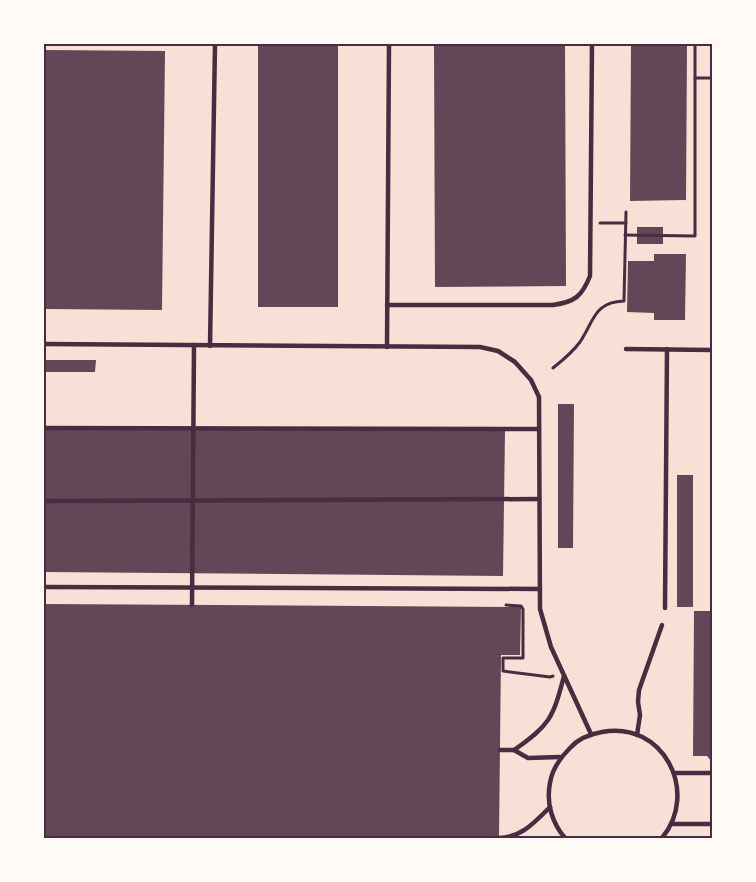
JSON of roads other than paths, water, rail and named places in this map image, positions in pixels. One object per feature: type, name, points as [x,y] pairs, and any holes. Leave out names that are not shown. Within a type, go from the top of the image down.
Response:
[{"type":"lane","points":[[210,346],[215,44]]},
{"type":"lane","points":[[387,347],[389,44]]},
{"type":"lane","points":[[387,305],[553,305],[565,304],[581,294],[590,276],[592,44]]},
{"type":"lane","points":[[44,344],[480,347],[498,351],[515,362],[531,380],[539,397],[540,609],[551,647],[591,734]]},
{"type":"lane","points":[[192,605],[194,345]]},
{"type":"lane","points":[[626,349],[712,350]]},
{"type":"lane","points":[[665,608],[668,349]]},
{"type":"lane","points":[[44,428],[539,429]]},
{"type":"lane","points":[[44,501],[539,499]]},
{"type":"lane","points":[[44,587],[540,589]]},
{"type":"lane","points":[[637,735],[640,715],[639,690],[662,625]]},
{"type":"lane","points":[[514,750],[544,726],[551,717],[564,675]]},
{"type":"lane","points":[[565,838],[558,830],[550,813],[548,794],[551,774],[560,757],[574,743],[591,734],[611,730],[631,732],[650,741],[665,755],[675,773],[678,790],[677,808],[672,824],[662,838]]},
{"type":"lane","points":[[500,750],[514,750],[528,758],[560,757]]},
{"type":"lane","points":[[675,773],[712,773]]},
{"type":"lane","points":[[499,838],[518,835],[531,826],[549,807]]},
{"type":"lane","points":[[672,824],[712,824]]}]
